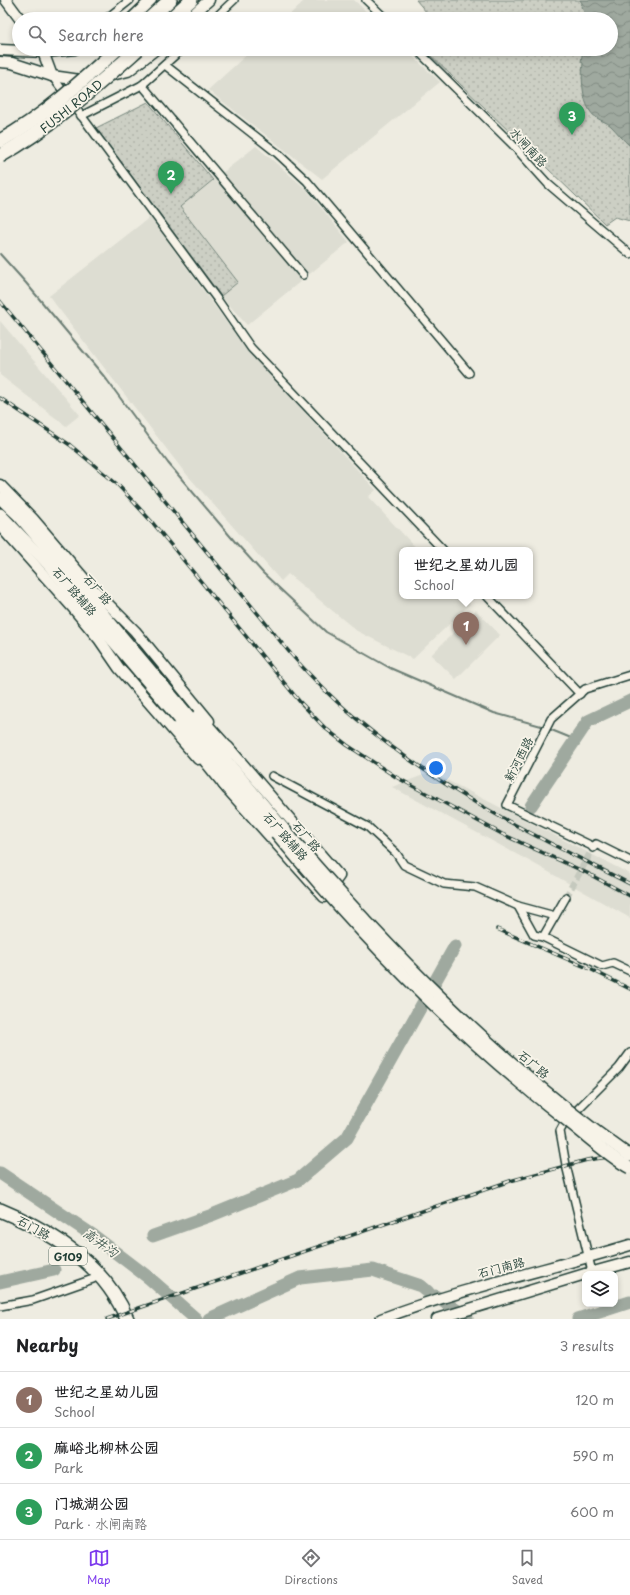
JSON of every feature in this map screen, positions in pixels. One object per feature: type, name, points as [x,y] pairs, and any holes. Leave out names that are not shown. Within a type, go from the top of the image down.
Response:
[{"type":"highway","points":[[157,12],[170,0]]},
{"type":"highway","points":[[178,12],[191,0]]},
{"type":"highway","name":"FUSHI ROAD","points":[[0,141],[19,131],[75,88],[109,56]]},
{"type":"highway","name":"FUSHI ROAD","points":[[0,156],[25,142],[82,99],[130,56]]},
{"type":"highway","name":"石门路","points":[[0,1210],[48,1233],[81,1258],[100,1276],[114,1294],[127,1319]]},
{"type":"highway","name":"石门路","points":[[0,1216],[27,1229],[54,1245],[72,1259],[94,1279],[105,1294],[118,1319]]},
{"type":"main road","name":"石广路","points":[[0,498],[18,515],[104,615],[279,831],[312,877],[377,947],[484,1052],[542,1101],[630,1168]]},
{"type":"main road","name":"石广路","points":[[0,514],[46,562],[89,615],[139,670],[279,831],[342,897],[484,1039],[543,1089],[630,1156]]},
{"type":"main road","points":[[104,615],[149,659],[232,753]]},
{"type":"main road","points":[[139,670],[186,739],[228,789]]},
{"type":"street","points":[[6,0],[15,12]]},
{"type":"street","points":[[115,12],[130,0]]},
{"type":"street","points":[[139,12],[151,0]]},
{"type":"street","points":[[196,12],[209,0]]},
{"type":"street","points":[[221,12],[234,0]]},
{"type":"street","points":[[366,0],[379,12]]},
{"type":"street","points":[[0,50],[12,50]]},
{"type":"street","points":[[47,56],[52,76],[213,292],[251,348],[440,547]]},
{"type":"street","points":[[0,62],[12,63],[52,76],[90,81],[128,71],[147,56]]},
{"type":"street","points":[[82,116],[142,85],[175,56]]},
{"type":"street","name":"水闸南路","points":[[423,56],[512,144],[548,184],[630,254]]},
{"type":"street","points":[[165,65],[277,153],[307,181],[469,373]]},
{"type":"street","points":[[142,85],[303,275]]},
{"type":"street","name":"石广路辅路","points":[[0,485],[33,519],[93,589],[135,631],[205,715],[232,753],[340,876],[324,897],[228,789],[181,740],[119,668],[99,638],[0,526]]},
{"type":"street","points":[[490,599],[580,694]]},
{"type":"street","name":"新河西路","points":[[630,675],[585,689],[549,722],[507,806],[593,848],[596,844],[630,861]]},
{"type":"street","points":[[272,776],[368,827],[396,853],[404,865],[444,884],[475,887],[518,906],[555,916]]},
{"type":"street","points":[[543,937],[566,897]]},
{"type":"street","points":[[518,906],[534,936],[543,937],[602,966],[613,963],[630,971]]},
{"type":"street","points":[[587,1271],[588,1257],[566,1165],[560,1131],[565,1122],[619,1068],[630,1053]]},
{"type":"street","name":"石门南路","points":[[381,1319],[411,1307],[468,1290],[630,1245]]},
{"type":"street","points":[[595,1271],[630,1262]]},
{"type":"street","points":[[437,1319],[582,1275]]},
{"type":"street","points":[[0,1306],[33,1300],[94,1279]]},
{"type":"shaded area","points":[[305,0],[354,0],[367,12],[292,12]]},
{"type":"shaded area","points":[[416,0],[630,0],[630,221],[615,217],[605,224],[431,56],[618,56],[618,12],[426,12]]},
{"type":"shaded area","points":[[245,56],[412,56],[440,82],[322,179],[208,90]]},
{"type":"shaded area","points":[[148,102],[213,180],[180,207],[238,282],[221,296],[96,128]]},
{"type":"shaded area","points":[[256,146],[305,188],[349,242],[247,325],[221,296],[238,282],[180,207]]},
{"type":"shaded area","points":[[150,217],[245,348],[376,490],[368,497],[415,547],[399,547],[399,599],[465,599],[470,604],[413,659],[357,631],[288,574],[281,581],[182,469],[49,296]]},
{"type":"shaded area","points":[[0,321],[80,415],[66,426],[0,375]]},
{"type":"shaded area","points":[[476,610],[500,635],[456,679],[431,655]]},
{"type":"shaded area","points":[[431,772],[630,874],[630,918],[531,862],[392,787]]},
{"type":"water","points":[[580,0],[630,0],[630,146],[609,125],[592,114],[585,101],[582,77],[582,56],[618,56],[618,12],[584,12],[581,7],[582,3]]},
{"type":"waterway","points":[[0,254],[107,380],[168,463],[236,543],[263,573],[326,632],[390,668],[494,713],[545,727]]},
{"type":"waterway","points":[[531,806],[588,721],[630,701]]},
{"type":"waterway","points":[[549,729],[576,740]]},
{"type":"waterway","points":[[153,1236],[212,1215],[298,1180],[347,1138],[455,946]]},
{"type":"waterway","name":"高井沟","points":[[0,1173],[94,1236],[149,1278],[196,1319]]},
{"type":"waterway","points":[[0,1282],[54,1270]]},
{"type":"waterway","name":"高井沟","points":[[209,1319],[300,1278],[373,1270],[421,1286],[428,1292]]},
{"type":"waterway","name":"高井沟","points":[[435,1296],[467,1317]]},
{"type":"waterway","name":"高井沟","points":[[578,1319],[630,1302]]},
{"type":"tunnel","points":[[566,897],[592,850]]},
{"type":"railway","points":[[0,301],[288,651],[327,693],[381,738],[447,785],[498,816],[630,884]]},
{"type":"railway","points":[[0,398],[70,445],[118,485],[152,522],[300,702],[325,728],[347,745],[396,777],[502,834],[587,873],[630,896]]},
{"type":"railway","points":[[497,929],[590,969],[630,989]]},
{"type":"railway","points":[[107,1319],[510,1181],[587,1160],[630,1154]]},
{"type":"place","name":"门城湖公园","points":[[572,135]]},
{"type":"place","name":"麻峪北柳林公园","points":[[171,194]]},
{"type":"place","name":"世纪之星幼儿园","points":[[466,645]]}]
